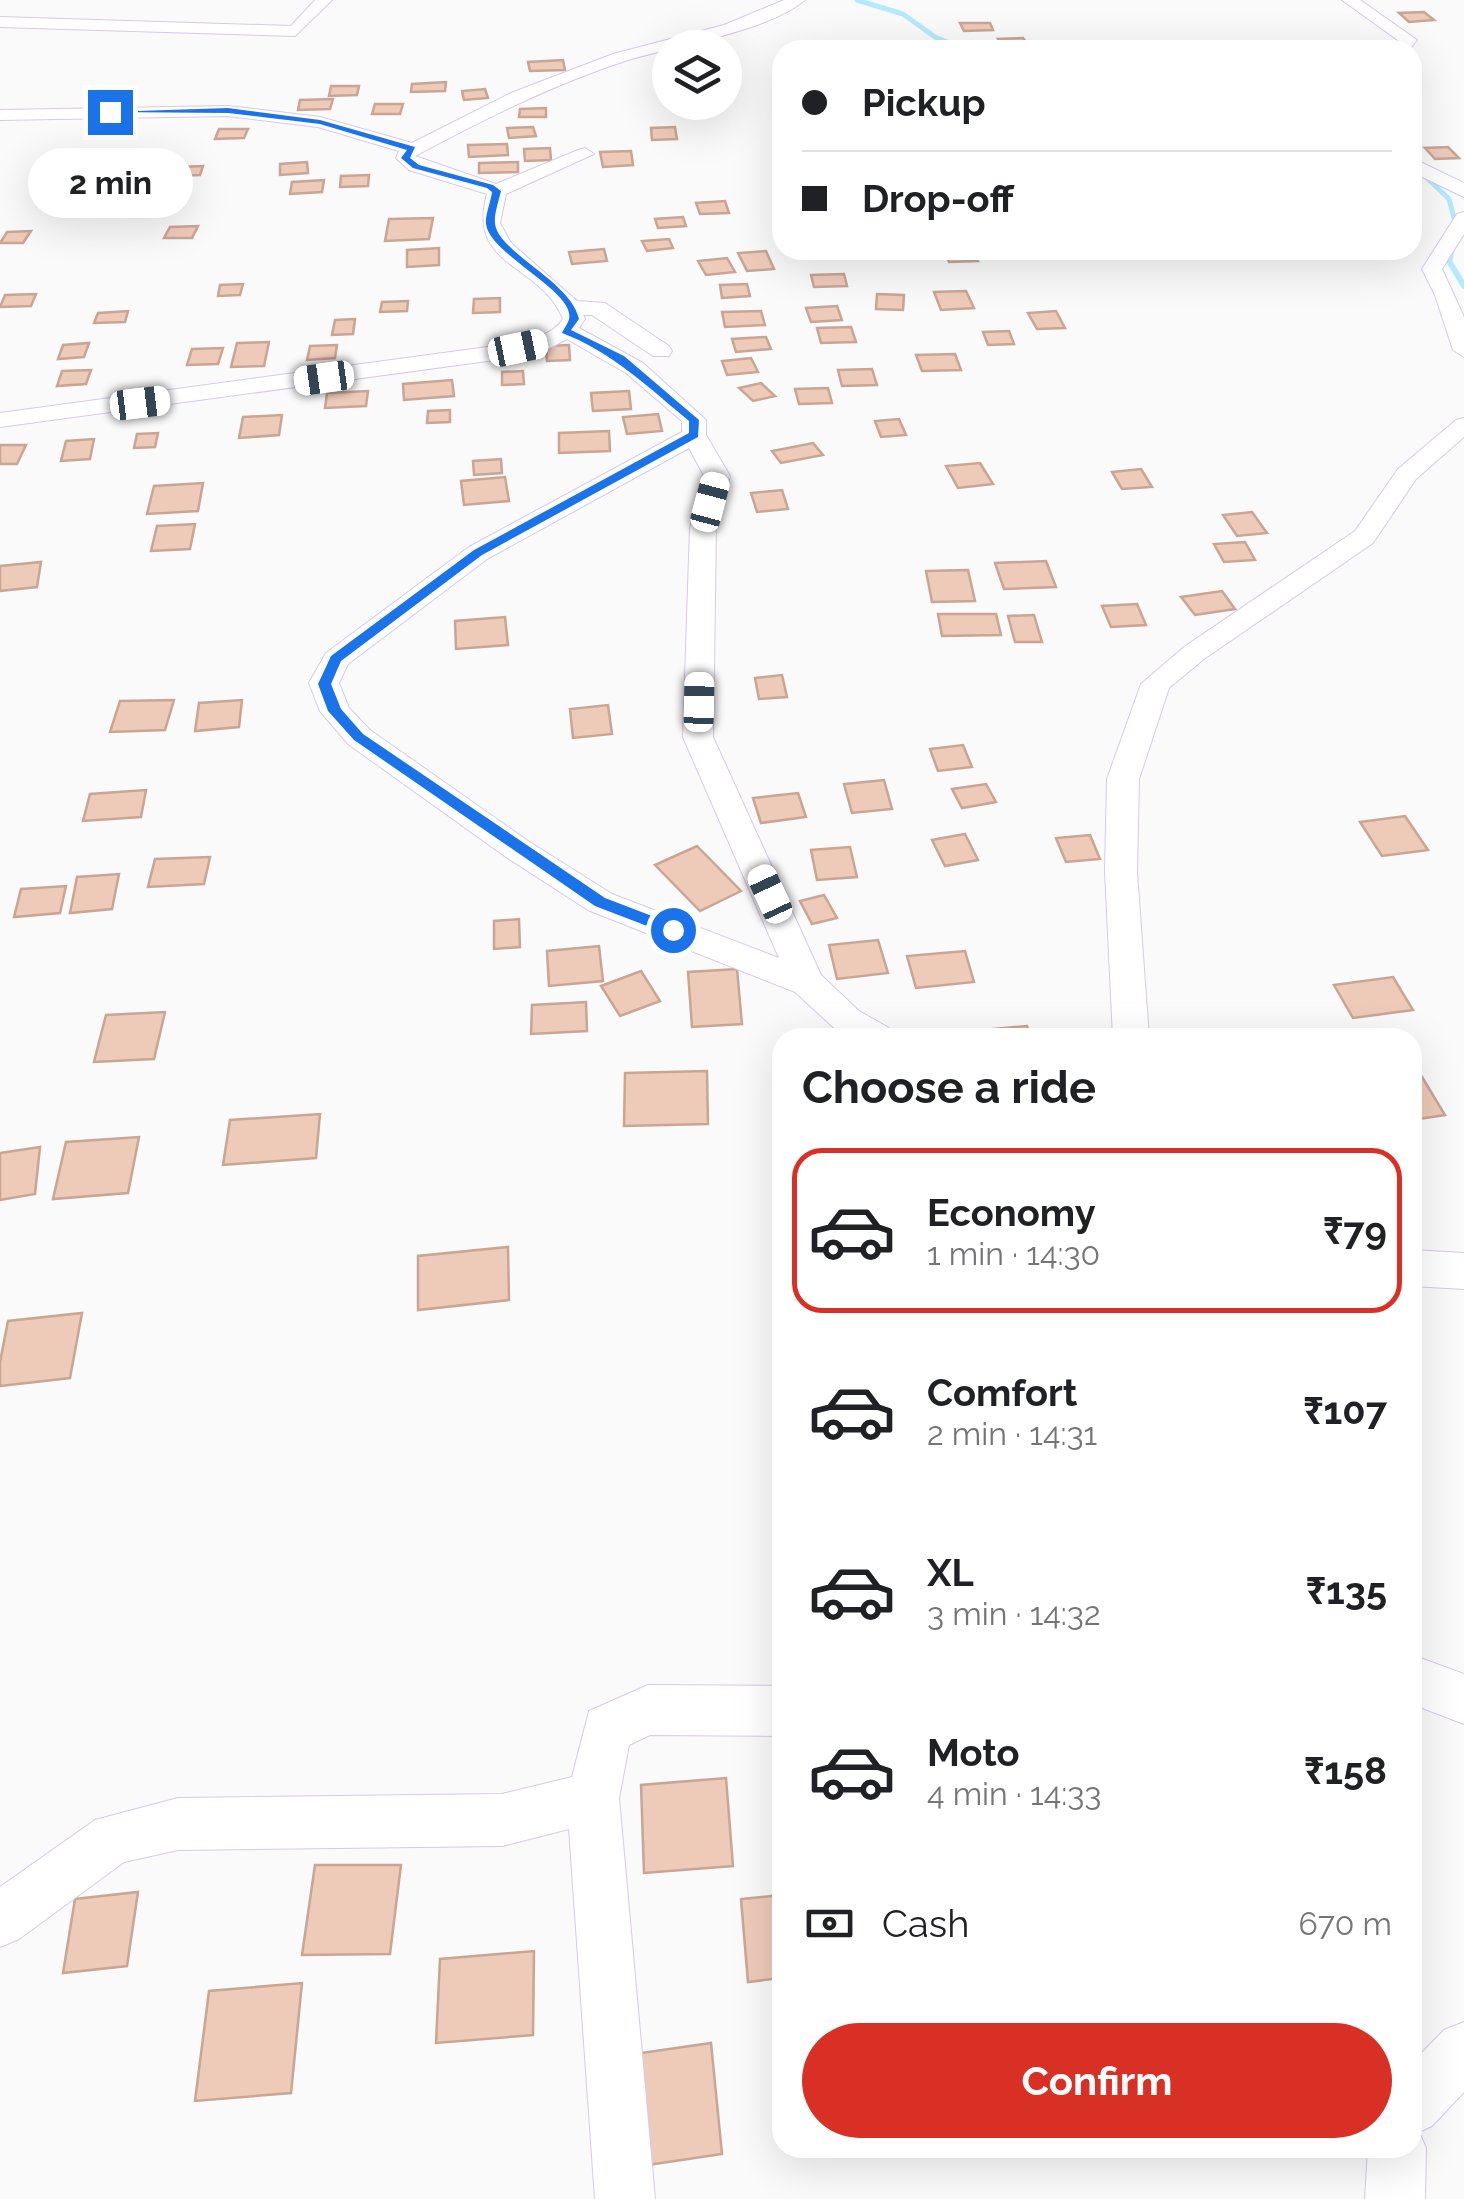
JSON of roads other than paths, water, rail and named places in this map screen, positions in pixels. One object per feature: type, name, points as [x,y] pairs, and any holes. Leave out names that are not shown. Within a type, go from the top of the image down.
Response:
[{"type":"street","points":[[0,22],[295,31],[324,0]]},
{"type":"street","points":[[585,154],[497,191],[416,166],[405,158],[412,149],[552,84],[620,58],[730,28],[798,0]]},
{"type":"street","points":[[1350,0],[1409,40]]},
{"type":"street","points":[[0,115],[228,110],[320,122],[412,149]]},
{"type":"street","points":[[1422,169],[1464,191]]},
{"type":"street","points":[[497,191],[490,224],[499,243],[530,265],[569,319],[594,342],[675,400],[694,420],[694,434],[717,476],[703,528],[698,737],[807,983],[858,1028]]},
{"type":"street","points":[[1464,218],[1432,269],[1446,295],[1464,350]]},
{"type":"street","points":[[0,420],[457,359],[540,344],[569,319],[597,308],[661,350]]},
{"type":"street","points":[[1130,1028],[1121,872],[1123,779],[1156,684],[1194,653],[1364,537],[1407,474],[1464,425]]},
{"type":"street","points":[[694,434],[478,552],[336,659],[324,684],[335,711],[359,737],[516,849],[600,902],[807,983]]},
{"type":"street","points":[[1422,1269],[1464,1271]]},
{"type":"street","points":[[1422,1683],[1464,1699]]},
{"type":"street","points":[[625,2199],[593,1798],[606,1729],[648,1710],[772,1711]]},
{"type":"street","points":[[0,1920],[113,1838],[162,1828],[502,1820],[593,1798]]},
{"type":"street","points":[[1422,2095],[1464,2050]]},
{"type":"street","points":[[1395,2199],[1397,2158]]},
{"type":"waterway","points":[[857,0],[903,14],[942,40]]},
{"type":"waterway","points":[[1427,178],[1449,199],[1457,229]]},
{"type":"waterway","points":[[1453,245],[1449,261],[1464,286]]}]
